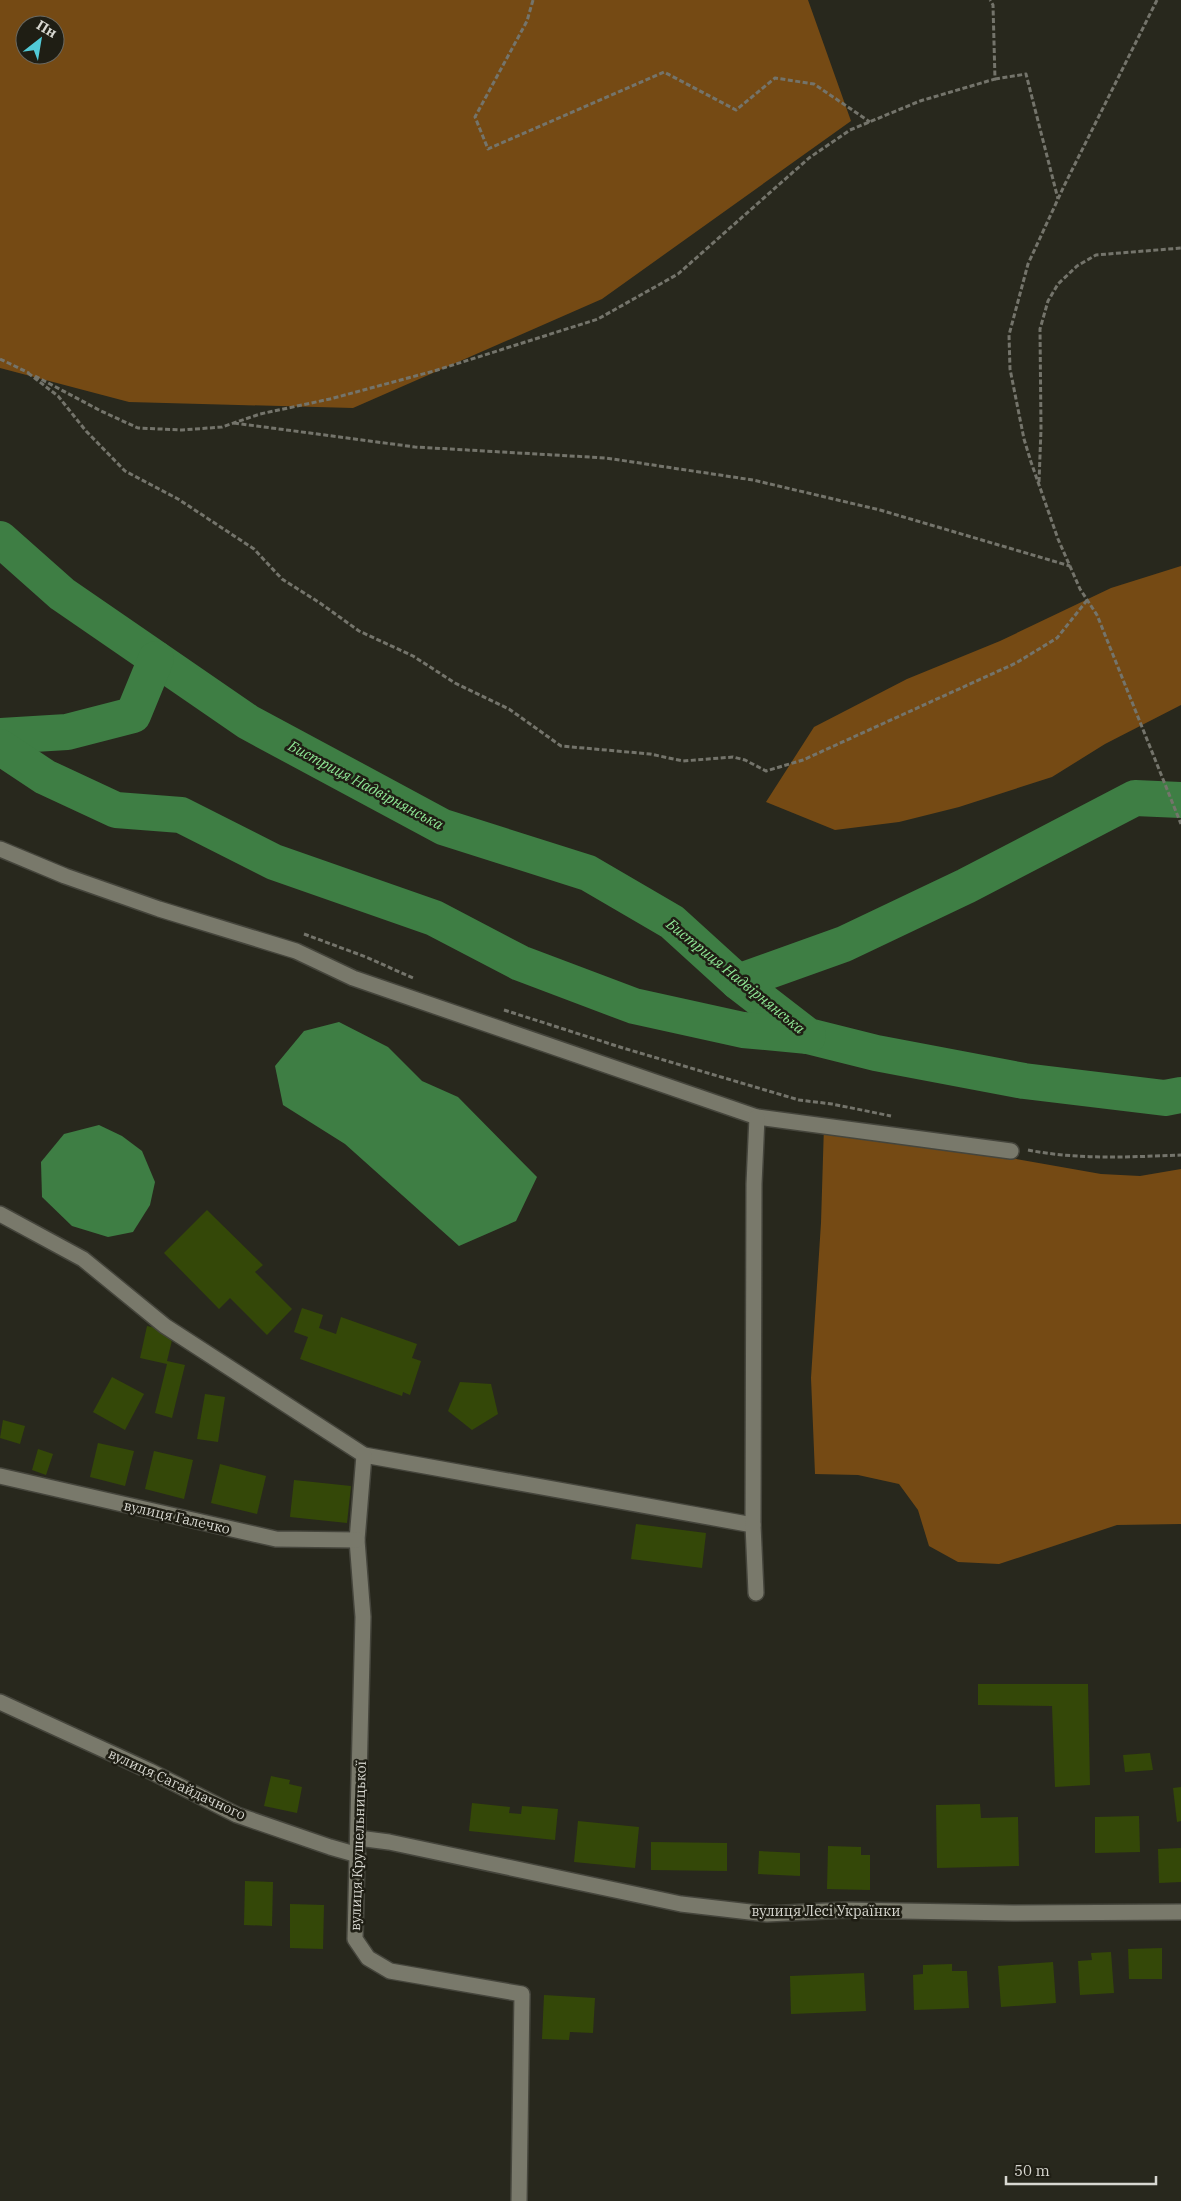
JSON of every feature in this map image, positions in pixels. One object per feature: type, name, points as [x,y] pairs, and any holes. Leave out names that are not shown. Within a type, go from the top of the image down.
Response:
[{"type":"street","points":[[0,849],[64,876],[159,909],[296,951],[353,978],[757,1117],[1018,1150]]},
{"type":"street","points":[[756,1593],[754,1525],[754,1184],[757,1117]]},
{"type":"street","points":[[0,1214],[83,1259],[165,1326],[364,1455],[754,1525]]},
{"type":"street","name":"вулиця Крушельницької","points":[[364,1455],[357,1540],[363,1617],[355,1939],[368,1958],[390,1971],[522,1994],[519,2201]]},
{"type":"street","name":"вулиця Галечко","points":[[0,1476],[276,1539],[357,1540]]},
{"type":"street","name":"вулиця Сагайдачного","points":[[0,1702],[238,1814],[358,1855]]},
{"type":"street","name":"вулиця Лесі Українки","points":[[358,1838],[389,1842],[680,1904],[767,1914],[845,1910],[1013,1913],[1181,1912]]},
{"type":"path","points":[[533,0],[527,21],[475,117],[488,149],[664,72],[736,110],[775,78],[814,84],[870,122]]},
{"type":"path","points":[[990,0],[993,5],[995,79]]},
{"type":"path","points":[[1157,0],[1028,264],[1009,335],[1010,369],[1024,438],[1039,485],[1058,539],[1080,589],[1097,616],[1181,824]]},
{"type":"path","points":[[0,359],[138,428],[182,430],[222,427],[260,414],[330,399],[434,371],[598,319],[678,274],[809,158],[850,130],[920,102],[995,79],[1026,74],[1058,200]]},
{"type":"path","points":[[1039,485],[1042,429],[1040,330],[1048,301],[1058,284],[1071,272],[1096,255],[1181,248]]},
{"type":"path","points":[[28,372],[58,396],[86,431],[125,470],[178,499],[254,549],[282,579],[359,631],[413,656],[455,683],[509,709],[561,746],[650,754],[683,761],[733,756],[766,771],[802,760],[943,698],[1016,662],[1057,638],[1088,599]]},
{"type":"path","points":[[234,423],[415,446],[606,458],[752,480],[880,510],[1071,566]]},
{"type":"path","points":[[300,932],[414,978]]},
{"type":"path","points":[[502,1009],[623,1048],[799,1100],[832,1104],[896,1117]]},
{"type":"path","points":[[1018,1150],[1085,1158],[1181,1156]]},
{"type":"shaded area","points":[[0,0],[808,0],[851,121],[602,299],[353,408],[129,402],[0,368]]},
{"type":"shaded area","points":[[1181,566],[1181,705],[1105,744],[1052,777],[959,807],[899,822],[835,830],[766,802],[814,727],[907,679],[1000,641],[1111,588]]},
{"type":"shaded area","points":[[339,1022],[388,1047],[422,1081],[458,1097],[537,1177],[516,1221],[459,1246],[345,1144],[283,1105],[275,1066],[304,1031]]},
{"type":"shaded area","points":[[99,1125],[122,1136],[142,1151],[155,1182],[150,1205],[133,1232],[108,1237],[72,1226],[42,1197],[41,1162],[64,1134]]},
{"type":"shaded area","points":[[824,1125],[1101,1174],[1140,1176],[1181,1169],[1181,1524],[1117,1525],[999,1564],[958,1562],[929,1546],[918,1510],[899,1484],[858,1475],[815,1474],[811,1378],[821,1223]]},
{"type":"building","points":[[207,1210],[263,1265],[255,1272],[292,1309],[267,1335],[230,1298],[219,1309],[164,1253]]},
{"type":"building","points":[[302,1308],[323,1315],[319,1328],[336,1334],[341,1317],[417,1344],[412,1358],[421,1361],[410,1395],[403,1392],[402,1396],[300,1359],[308,1337],[294,1332]]},
{"type":"building","points":[[147,1326],[174,1332],[167,1361],[185,1365],[172,1418],[155,1413],[167,1364],[140,1358]]},
{"type":"building","points":[[112,1377],[144,1394],[125,1430],[93,1412]]},
{"type":"building","points":[[460,1382],[491,1384],[498,1414],[472,1430],[448,1411]]},
{"type":"building","points":[[205,1394],[225,1397],[218,1442],[197,1439]]},
{"type":"building","points":[[3,1420],[25,1426],[20,1444],[0,1438]]},
{"type":"building","points":[[98,1443],[134,1451],[125,1486],[90,1477]]},
{"type":"building","points":[[38,1449],[53,1454],[46,1475],[32,1470]]},
{"type":"building","points":[[154,1451],[193,1460],[184,1499],[145,1489]]},
{"type":"building","points":[[220,1464],[266,1476],[257,1514],[211,1503]]},
{"type":"building","points":[[294,1480],[351,1486],[347,1523],[290,1517]]},
{"type":"building","points":[[636,1524],[706,1533],[702,1568],[631,1559]]},
{"type":"building","points":[[978,1684],[1088,1684],[1090,1785],[1055,1787],[1052,1706],[978,1705]]},
{"type":"building","points":[[1150,1753],[1153,1770],[1125,1772],[1123,1755]]},
{"type":"building","points":[[271,1776],[290,1780],[289,1784],[302,1787],[297,1813],[264,1806]]},
{"type":"building","points":[[1181,1787],[1181,1821],[1177,1822],[1173,1788]]},
{"type":"building","points":[[472,1803],[510,1807],[509,1813],[521,1814],[522,1806],[558,1809],[555,1840],[469,1831]]},
{"type":"building","points":[[980,1804],[981,1818],[1018,1817],[1019,1866],[937,1868],[936,1805]]},
{"type":"building","points":[[1139,1816],[1140,1852],[1095,1853],[1095,1817]]},
{"type":"building","points":[[578,1821],[639,1827],[635,1868],[574,1862]]},
{"type":"building","points":[[651,1842],[727,1843],[727,1871],[651,1870]]},
{"type":"building","points":[[828,1846],[861,1847],[861,1855],[870,1855],[870,1890],[827,1889]]},
{"type":"building","points":[[1181,1848],[1181,1882],[1159,1883],[1158,1849]]},
{"type":"building","points":[[759,1851],[800,1853],[800,1876],[758,1874]]},
{"type":"building","points":[[245,1881],[273,1882],[272,1926],[244,1925]]},
{"type":"building","points":[[290,1904],[324,1905],[323,1949],[290,1948]]},
{"type":"building","points":[[1162,1948],[1162,1979],[1129,1979],[1128,1949]]},
{"type":"building","points":[[1111,1952],[1114,1993],[1080,1995],[1078,1961],[1092,1960],[1091,1953]]},
{"type":"building","points":[[1053,1962],[1056,2003],[1001,2007],[998,1966]]},
{"type":"building","points":[[952,1964],[952,1971],[967,1971],[969,2008],[914,2010],[913,1975],[923,1974],[923,1965]]},
{"type":"building","points":[[864,1973],[866,2011],[791,2014],[790,1976]]},
{"type":"building","points":[[544,1995],[595,1998],[593,2033],[570,2032],[569,2040],[542,2039]]},
{"type":"waterway","name":"Бистриця Надвірнянська","points":[[0,539],[62,594],[248,722],[443,827],[588,873],[672,922],[738,982],[808,1036],[876,1053],[1024,1081],[1165,1098],[1181,1095]]},
{"type":"waterway","points":[[0,736],[67,732],[133,715],[156,659]]},
{"type":"waterway","points":[[0,747],[45,777],[116,810],[181,815],[274,862],[434,918],[520,963],[634,1006],[743,1030],[808,1036]]},
{"type":"waterway","points":[[738,982],[844,944],[966,886],[1135,798],[1181,800]]}]
